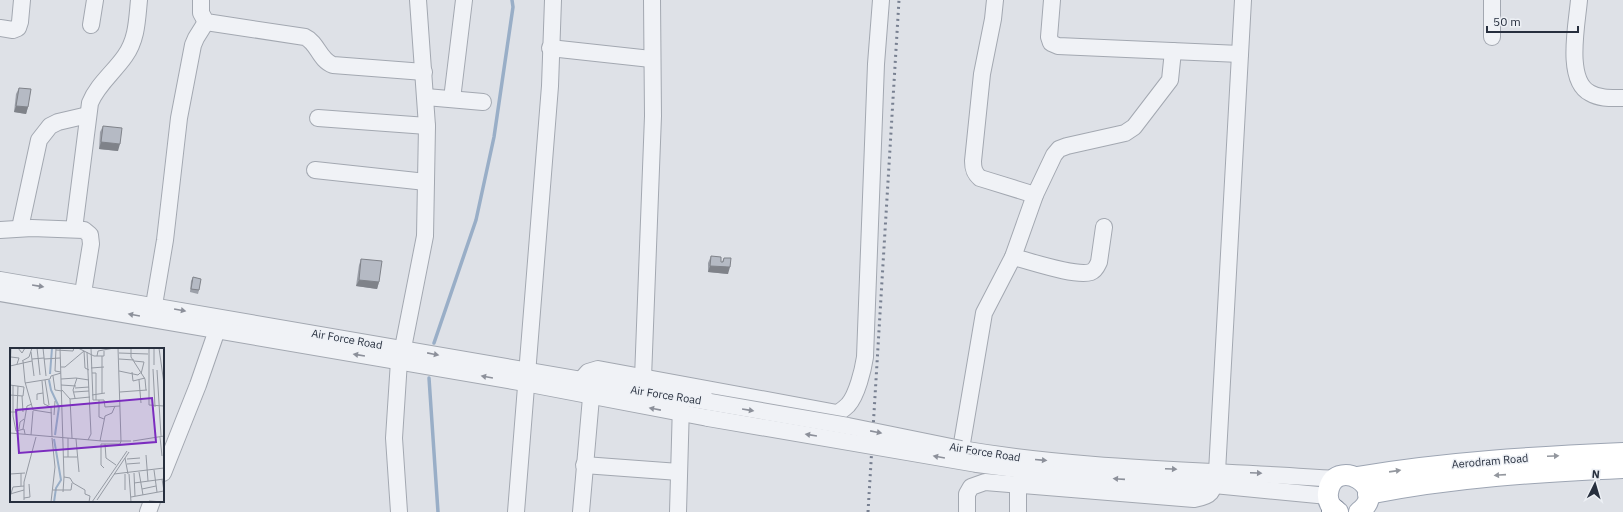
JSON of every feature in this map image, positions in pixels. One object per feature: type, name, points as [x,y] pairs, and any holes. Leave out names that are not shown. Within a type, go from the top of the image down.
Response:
[{"type":"main road","name":"Aerodram Road","points":[[1334,502],[1347,475],[1357,477],[1448,464],[1534,457],[1623,453]]},
{"type":"main road","name":"Aerodram Road","points":[[1368,494],[1421,484],[1479,476],[1623,468]]},
{"type":"main road","points":[[1357,477],[1367,486],[1368,494],[1367,502],[1359,512]]},
{"type":"street","points":[[0,28],[13,30],[18,28],[22,0]]},
{"type":"street","points":[[91,25],[95,0]]},
{"type":"street","points":[[74,228],[90,103],[93,95],[122,61],[133,42],[139,0]]},
{"type":"street","points":[[201,0],[201,13],[206,22]]},
{"type":"street","points":[[399,512],[394,438],[401,355],[424,247],[427,126],[418,0]]},
{"type":"street","points":[[452,99],[464,0]]},
{"type":"street","points":[[516,512],[550,86],[550,48],[553,0]]},
{"type":"street","points":[[643,378],[653,116],[651,59],[652,0]]},
{"type":"street","points":[[824,422],[838,413],[852,399],[864,368],[875,77],[881,0]]},
{"type":"street","points":[[994,0],[993,19],[982,74],[973,168],[975,174],[980,178],[1035,195]]},
{"type":"street","points":[[1052,0],[1049,37],[1051,43],[1058,46],[1240,54]]},
{"type":"street","points":[[967,512],[967,494],[971,487],[977,483],[985,482],[1018,486],[1194,499],[1205,497],[1213,491],[1216,478],[1243,0]]},
{"type":"street","points":[[1492,0],[1492,37]]},
{"type":"street","points":[[1579,0],[1574,63],[1576,74],[1581,86],[1590,93],[1602,98],[1623,98]]},
{"type":"street","points":[[206,22],[305,37],[311,40],[323,59],[333,65],[424,72]]},
{"type":"street","points":[[154,305],[165,240],[180,106],[193,45],[206,22]]},
{"type":"street","points":[[550,48],[651,59]]},
{"type":"street","points":[[961,449],[984,313],[1013,257],[1035,195],[1054,155],[1058,149],[1066,146],[1125,133],[1140,121],[1170,80],[1174,51]]},
{"type":"street","points":[[426,97],[483,102]]},
{"type":"street","points":[[20,228],[39,140],[50,126],[58,122],[88,116]]},
{"type":"street","points":[[318,118],[427,126]]},
{"type":"street","points":[[315,170],[426,182]]},
{"type":"street","points":[[1013,257],[1053,268],[1092,272],[1097,268],[1099,262],[1104,227]]},
{"type":"street","points":[[0,230],[20,228],[74,228],[84,230],[90,235],[91,244],[83,293]]},
{"type":"street","name":"Air Force Road","points":[[0,280],[154,305],[401,355],[526,377],[588,387],[681,397],[824,422],[961,449],[1036,459],[1216,478]]},
{"type":"street","name":"Air Force Road","points":[[0,293],[217,330],[401,355]]},
{"type":"street","points":[[164,470],[198,385],[217,330]]},
{"type":"street","points":[[580,512],[584,465],[588,372],[598,369],[838,413]]},
{"type":"street","name":"Air Force Road","points":[[588,387],[681,414],[977,464],[1059,475],[1216,478],[1267,473],[1334,502]]},
{"type":"street","points":[[678,512],[681,397]]},
{"type":"street","points":[[584,465],[679,472]]},
{"type":"street","points":[[1018,486],[1018,512]]},
{"type":"street","points":[[148,512],[152,502]]},
{"type":"building","points":[[19,88],[31,89],[28,107],[16,106]]},
{"type":"building","points":[[103,126],[122,128],[120,144],[101,142]]},
{"type":"building","points":[[711,256],[721,257],[721,262],[723,262],[724,258],[731,258],[730,267],[710,266]]},
{"type":"building","points":[[361,259],[382,261],[379,282],[359,280]]},
{"type":"building","points":[[193,277],[201,279],[199,290],[191,289]]},
{"type":"waterway","points":[[434,343],[476,220],[494,137],[513,7],[512,0]]},
{"type":"waterway","points":[[429,378],[438,512]]},
{"type":"railway","points":[[868,512],[899,0]]}]
